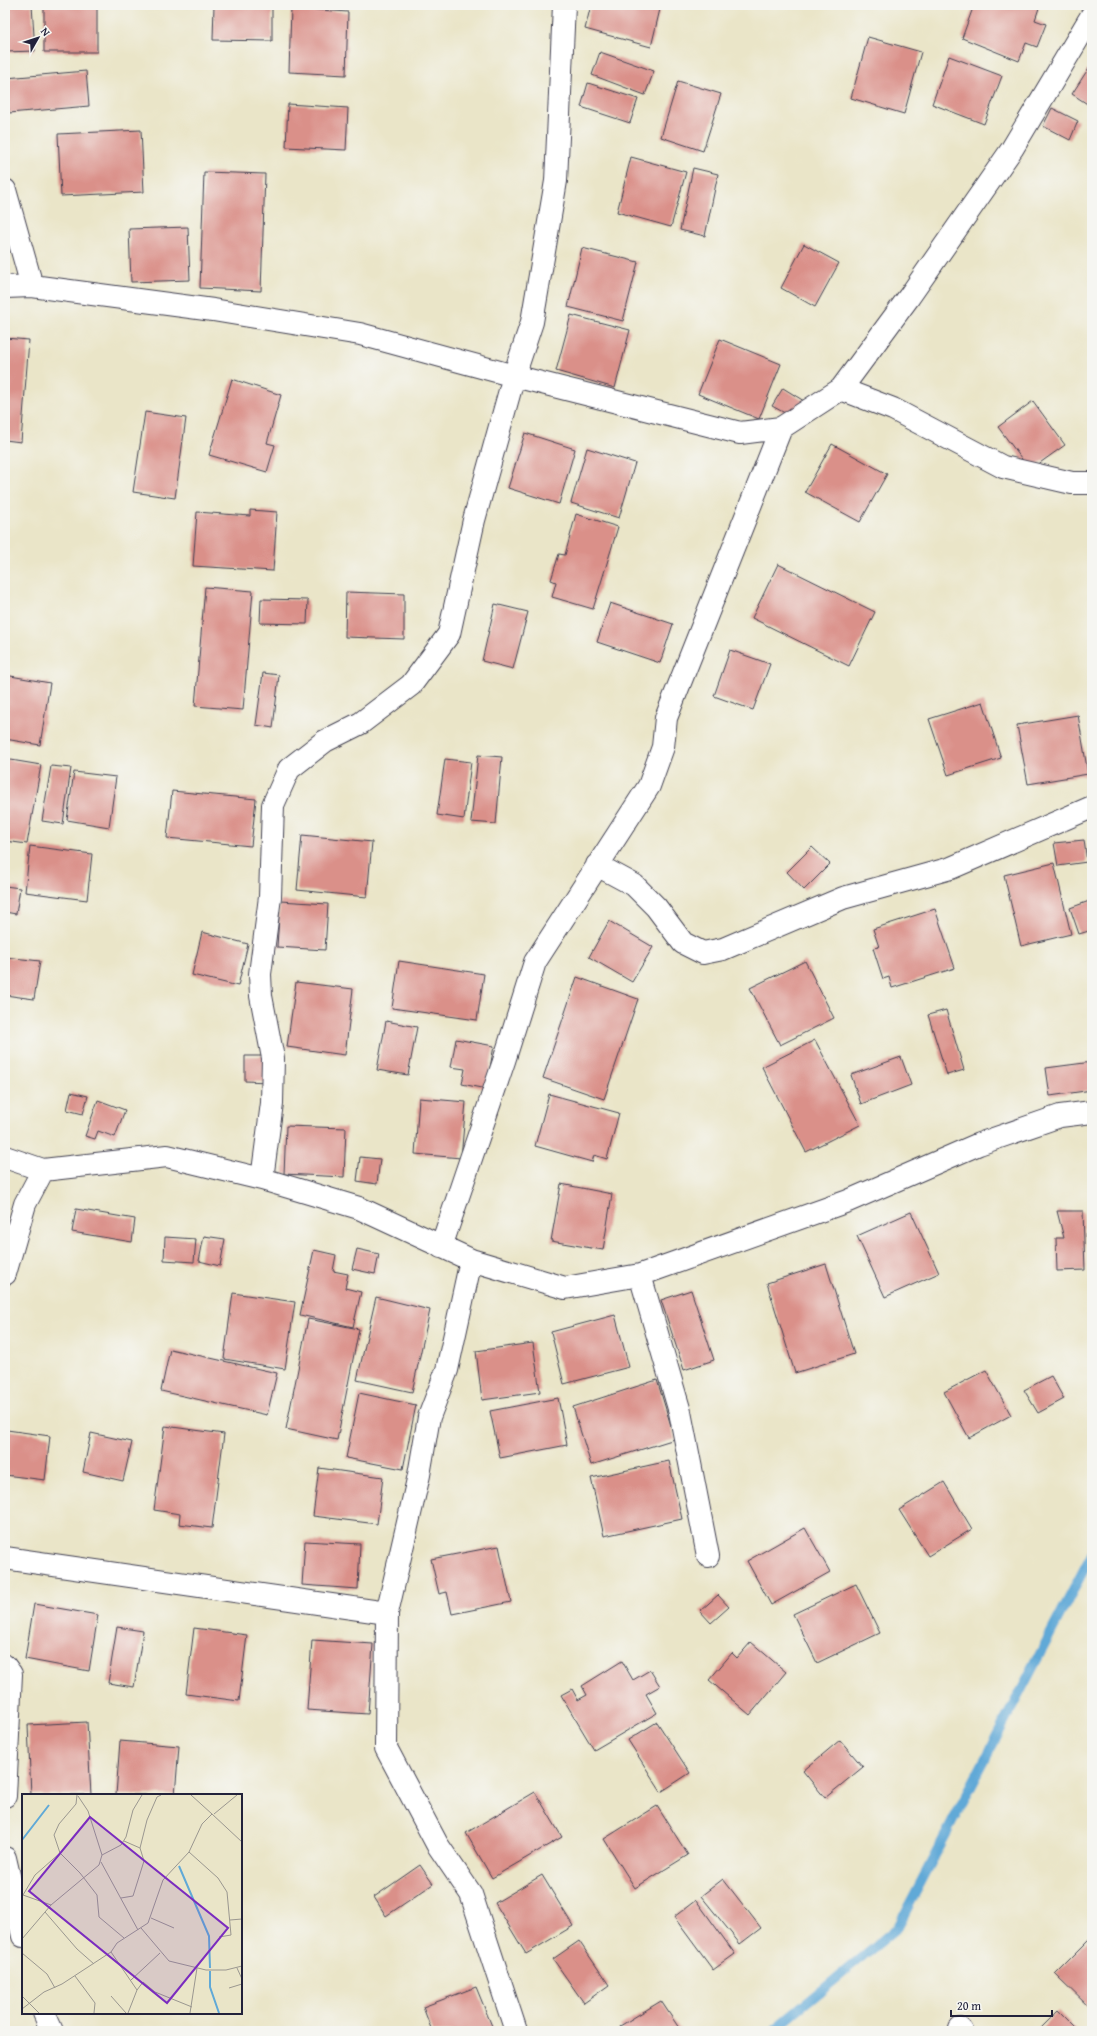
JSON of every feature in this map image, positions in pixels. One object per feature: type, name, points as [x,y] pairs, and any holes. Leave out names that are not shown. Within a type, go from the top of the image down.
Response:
[{"type":"street","points":[[262,1179],[272,1103],[273,1058],[261,996],[260,974],[270,897],[273,805],[289,769],[325,741],[361,723],[411,685],[449,634],[474,520],[514,376],[532,322],[556,181],[564,5]]},
{"type":"street","points":[[5,287],[32,286],[213,310],[360,334],[514,376],[740,433],[781,428],[841,389],[909,297],[1012,149],[1092,15]]},
{"type":"street","points":[[5,190],[32,286]]},
{"type":"street","points":[[841,389],[893,410],[1003,467],[1072,483],[1092,483]]},
{"type":"street","points":[[441,1247],[504,1061],[535,962],[649,786],[663,747],[666,718],[781,428]]},
{"type":"street","points":[[597,865],[634,885],[656,907],[683,943],[703,953],[723,949],[842,898],[951,868],[1092,807]]},
{"type":"street","points":[[5,1157],[43,1170],[166,1156],[262,1179],[359,1208],[471,1260],[565,1288],[640,1275],[848,1201],[979,1144],[1060,1116],[1092,1112]]},
{"type":"street","points":[[5,1274],[25,1204],[43,1170]]},
{"type":"street","points":[[471,1260],[446,1370],[429,1417],[419,1475],[387,1613],[386,1748],[437,1844],[471,1894],[516,2031]]},
{"type":"street","points":[[640,1275],[680,1412],[708,1556]]},
{"type":"street","points":[[5,1558],[387,1613]]},
{"type":"street","points":[[5,1666],[11,1674],[5,1796]]},
{"type":"street","points":[[5,1858],[22,1932]]},
{"type":"street","points":[[44,2014],[52,2031]]},
{"type":"building","points":[[5,5],[32,5],[35,51],[5,52]]},
{"type":"building","points":[[44,5],[97,5],[97,52],[44,52]]},
{"type":"building","points":[[214,5],[272,5],[272,41],[213,40]]},
{"type":"building","points":[[591,5],[661,5],[651,47],[585,29]]},
{"type":"building","points":[[974,5],[1040,5],[1035,20],[1046,24],[1037,47],[1026,43],[1019,61],[962,38]]},
{"type":"building","points":[[291,8],[348,12],[346,75],[289,72]]},
{"type":"building","points":[[868,37],[921,52],[904,114],[851,98]]},
{"type":"building","points":[[600,52],[654,71],[645,95],[592,75]]},
{"type":"building","points":[[949,56],[1002,76],[984,124],[932,104]]},
{"type":"building","points":[[1092,63],[1092,107],[1072,94]]},
{"type":"building","points":[[86,71],[89,106],[9,113],[6,78]]},
{"type":"building","points":[[678,81],[721,94],[703,151],[661,137]]},
{"type":"building","points":[[588,83],[638,99],[630,123],[581,107]]},
{"type":"building","points":[[288,104],[348,108],[346,150],[286,147]]},
{"type":"building","points":[[1052,108],[1078,121],[1070,140],[1043,126]]},
{"type":"building","points":[[141,130],[144,192],[61,196],[58,134]]},
{"type":"building","points":[[631,157],[686,172],[671,227],[617,212]]},
{"type":"building","points":[[693,168],[718,174],[705,236],[680,230]]},
{"type":"building","points":[[204,172],[265,174],[261,291],[200,288]]},
{"type":"building","points":[[188,227],[190,280],[131,282],[129,229]]},
{"type":"building","points":[[804,244],[839,263],[815,307],[781,288]]},
{"type":"building","points":[[582,248],[638,262],[623,321],[568,307]]},
{"type":"building","points":[[571,315],[630,330],[615,388],[556,371]]},
{"type":"building","points":[[5,338],[29,340],[21,442],[5,440]]},
{"type":"building","points":[[720,339],[781,364],[759,419],[698,394]]},
{"type":"building","points":[[232,379],[281,395],[267,443],[275,445],[267,472],[209,455]]},
{"type":"building","points":[[783,388],[804,401],[794,418],[772,406]]},
{"type":"building","points":[[1033,401],[1065,445],[1030,470],[998,427]]},
{"type":"building","points":[[145,412],[186,418],[175,498],[133,492]]},
{"type":"building","points":[[525,433],[575,449],[559,504],[508,488]]},
{"type":"building","points":[[832,444],[887,474],[860,522],[805,492]]},
{"type":"building","points":[[587,448],[635,463],[619,518],[571,503]]},
{"type":"building","points":[[250,510],[277,512],[273,571],[193,566],[197,512],[250,516]]},
{"type":"building","points":[[576,514],[618,527],[593,609],[552,597],[556,582],[551,580],[559,554],[565,555]]},
{"type":"building","points":[[778,564],[875,612],[849,666],[752,618]]},
{"type":"building","points":[[205,587],[253,591],[243,710],[195,706]]},
{"type":"building","points":[[346,592],[404,594],[404,639],[345,637]]},
{"type":"building","points":[[261,599],[308,600],[307,624],[260,623]]},
{"type":"building","points":[[610,603],[673,624],[660,663],[597,642]]},
{"type":"building","points":[[495,604],[528,612],[513,669],[482,661]]},
{"type":"building","points":[[730,650],[770,664],[753,710],[714,696]]},
{"type":"building","points":[[263,673],[279,675],[273,728],[256,725]]},
{"type":"building","points":[[5,675],[50,683],[40,745],[5,739]]},
{"type":"building","points":[[983,702],[1001,758],[948,775],[929,719]]},
{"type":"building","points":[[1078,715],[1088,774],[1028,784],[1017,725]]},
{"type":"building","points":[[478,755],[502,757],[496,824],[471,822]]},
{"type":"building","points":[[5,759],[41,765],[27,844],[5,841]]},
{"type":"building","points":[[445,759],[471,762],[464,819],[437,815]]},
{"type":"building","points":[[51,766],[71,768],[63,824],[42,821]]},
{"type":"building","points":[[74,772],[116,777],[109,827],[67,820]]},
{"type":"building","points":[[172,791],[256,799],[251,846],[167,838]]},
{"type":"building","points":[[302,835],[372,842],[367,897],[297,890]]},
{"type":"building","points":[[1084,840],[1087,862],[1058,866],[1054,843]]},
{"type":"building","points":[[30,846],[92,854],[87,900],[25,892]]},
{"type":"building","points":[[812,847],[830,864],[804,890],[787,872]]},
{"type":"building","points":[[1054,863],[1071,934],[1021,946],[1004,875]]},
{"type":"building","points":[[5,886],[20,888],[16,914],[5,912]]},
{"type":"building","points":[[1092,900],[1092,930],[1079,934],[1070,908]]},
{"type":"building","points":[[280,901],[328,904],[325,950],[277,947]]},
{"type":"building","points":[[935,909],[955,968],[892,988],[889,977],[883,979],[873,948],[879,947],[873,929]]},
{"type":"building","points":[[609,921],[653,947],[632,982],[589,957]]},
{"type":"building","points":[[202,932],[248,944],[238,986],[192,975]]},
{"type":"building","points":[[5,957],[40,961],[34,999],[5,995]]},
{"type":"building","points":[[399,961],[484,974],[477,1020],[392,1008]]},
{"type":"building","points":[[805,961],[834,1018],[780,1045],[750,988]]},
{"type":"building","points":[[577,977],[638,999],[604,1099],[543,1078]]},
{"type":"building","points":[[296,982],[353,989],[345,1055],[287,1047]]},
{"type":"building","points":[[946,1010],[964,1070],[947,1075],[928,1015]]},
{"type":"building","points":[[386,1021],[417,1027],[408,1075],[377,1070]]},
{"type":"building","points":[[456,1039],[494,1046],[486,1089],[462,1084],[465,1069],[451,1067]]},
{"type":"building","points":[[815,1040],[860,1125],[806,1152],[762,1067]]},
{"type":"building","points":[[245,1056],[268,1056],[268,1082],[245,1081]]},
{"type":"building","points":[[901,1057],[911,1085],[861,1104],[851,1075]]},
{"type":"building","points":[[1092,1062],[1092,1090],[1050,1096],[1046,1068]]},
{"type":"building","points":[[71,1092],[88,1096],[83,1114],[67,1110]]},
{"type":"building","points":[[549,1094],[619,1113],[607,1159],[594,1155],[592,1162],[535,1146]]},
{"type":"building","points":[[419,1098],[466,1102],[461,1158],[415,1154]]},
{"type":"building","points":[[98,1100],[125,1110],[115,1137],[98,1131],[95,1139],[85,1136]]},
{"type":"building","points":[[286,1126],[346,1128],[344,1177],[284,1174]]},
{"type":"building","points":[[360,1157],[380,1159],[377,1184],[357,1181]]},
{"type":"building","points":[[561,1184],[612,1194],[603,1250],[551,1241]]},
{"type":"building","points":[[76,1209],[135,1219],[132,1242],[72,1232]]},
{"type":"building","points":[[1057,1211],[1083,1211],[1085,1270],[1057,1271],[1056,1238],[1064,1238]]},
{"type":"building","points":[[911,1212],[939,1273],[885,1297],[857,1236]]},
{"type":"building","points":[[204,1236],[225,1239],[220,1266],[199,1261]]},
{"type":"building","points":[[165,1237],[196,1239],[194,1262],[164,1260]]},
{"type":"building","points":[[357,1249],[379,1254],[375,1274],[352,1269]]},
{"type":"building","points":[[314,1250],[336,1255],[333,1271],[348,1274],[345,1288],[361,1292],[353,1327],[300,1315]]},
{"type":"building","points":[[826,1264],[854,1354],[795,1373],[767,1283]]},
{"type":"building","points":[[691,1290],[714,1360],[684,1370],[661,1300]]},
{"type":"building","points":[[233,1293],[295,1302],[285,1369],[224,1359]]},
{"type":"building","points":[[376,1297],[430,1310],[412,1392],[357,1380]]},
{"type":"building","points":[[615,1315],[629,1367],[564,1384],[551,1332]]},
{"type":"building","points":[[308,1319],[359,1329],[337,1440],[286,1429]]},
{"type":"building","points":[[533,1343],[540,1392],[482,1400],[476,1351]]},
{"type":"building","points":[[170,1349],[277,1373],[267,1415],[161,1391]]},
{"type":"building","points":[[986,1370],[1011,1415],[969,1438],[944,1392]]},
{"type":"building","points":[[1051,1376],[1064,1399],[1038,1413],[1024,1390]]},
{"type":"building","points":[[657,1380],[675,1439],[591,1465],[573,1407]]},
{"type":"building","points":[[359,1393],[416,1405],[403,1469],[346,1458]]},
{"type":"building","points":[[558,1398],[567,1445],[500,1458],[490,1411]]},
{"type":"building","points":[[165,1426],[224,1434],[212,1528],[179,1524],[180,1514],[154,1510]]},
{"type":"building","points":[[7,1430],[50,1436],[45,1480],[5,1475]]},
{"type":"building","points":[[91,1433],[132,1442],[123,1481],[83,1472]]},
{"type":"building","points":[[669,1461],[682,1519],[604,1536],[591,1478]]},
{"type":"building","points":[[319,1468],[383,1477],[377,1524],[313,1516]]},
{"type":"building","points":[[944,1482],[972,1529],[928,1556],[899,1510]]},
{"type":"building","points":[[805,1528],[830,1572],[771,1605],[747,1561]]},
{"type":"building","points":[[305,1541],[360,1544],[358,1589],[302,1585]]},
{"type":"building","points":[[499,1546],[511,1602],[452,1614],[447,1592],[439,1594],[431,1559]]},
{"type":"building","points":[[856,1584],[880,1633],[817,1663],[793,1614]]},
{"type":"building","points":[[718,1595],[729,1607],[711,1623],[700,1611]]},
{"type":"building","points":[[34,1604],[98,1615],[89,1671],[25,1659]]},
{"type":"building","points":[[117,1627],[143,1631],[134,1687],[108,1683]]},
{"type":"building","points":[[194,1628],[247,1635],[239,1701],[186,1694]]},
{"type":"building","points":[[312,1640],[373,1644],[368,1714],[307,1710]]},
{"type":"building","points":[[751,1642],[786,1672],[750,1715],[709,1680],[732,1653],[737,1658]]},
{"type":"building","points":[[622,1661],[633,1680],[650,1670],[660,1686],[646,1694],[657,1713],[594,1750],[561,1695],[572,1689],[578,1700],[587,1695],[582,1686]]},
{"type":"building","points":[[87,1722],[91,1794],[31,1794],[28,1725]]},
{"type":"building","points":[[657,1722],[690,1773],[661,1792],[628,1740]]},
{"type":"building","points":[[840,1740],[863,1767],[825,1798],[803,1771]]},
{"type":"building","points":[[120,1741],[179,1746],[175,1794],[116,1794]]},
{"type":"building","points":[[535,1792],[562,1837],[492,1878],[466,1833]]},
{"type":"building","points":[[657,1806],[688,1855],[635,1888],[604,1839]]},
{"type":"building","points":[[420,1865],[433,1884],[386,1916],[374,1897]]},
{"type":"building","points":[[542,1875],[573,1926],[526,1954],[495,1903]]},
{"type":"building","points":[[723,1879],[761,1928],[740,1944],[701,1896]]},
{"type":"building","points":[[696,1900],[735,1954],[713,1970],[674,1917]]},
{"type":"building","points":[[1092,1937],[1092,2010],[1055,1974]]},
{"type":"building","points":[[579,1941],[609,1985],[584,2003],[553,1959]]},
{"type":"building","points":[[476,1987],[494,2031],[432,2031],[423,2007]]},
{"type":"building","points":[[661,2001],[681,2031],[623,2031],[620,2026]]},
{"type":"building","points":[[1058,2011],[1078,2031],[1038,2031]]},
{"type":"waterway","points":[[773,2031],[897,1928],[1092,1554]]}]
